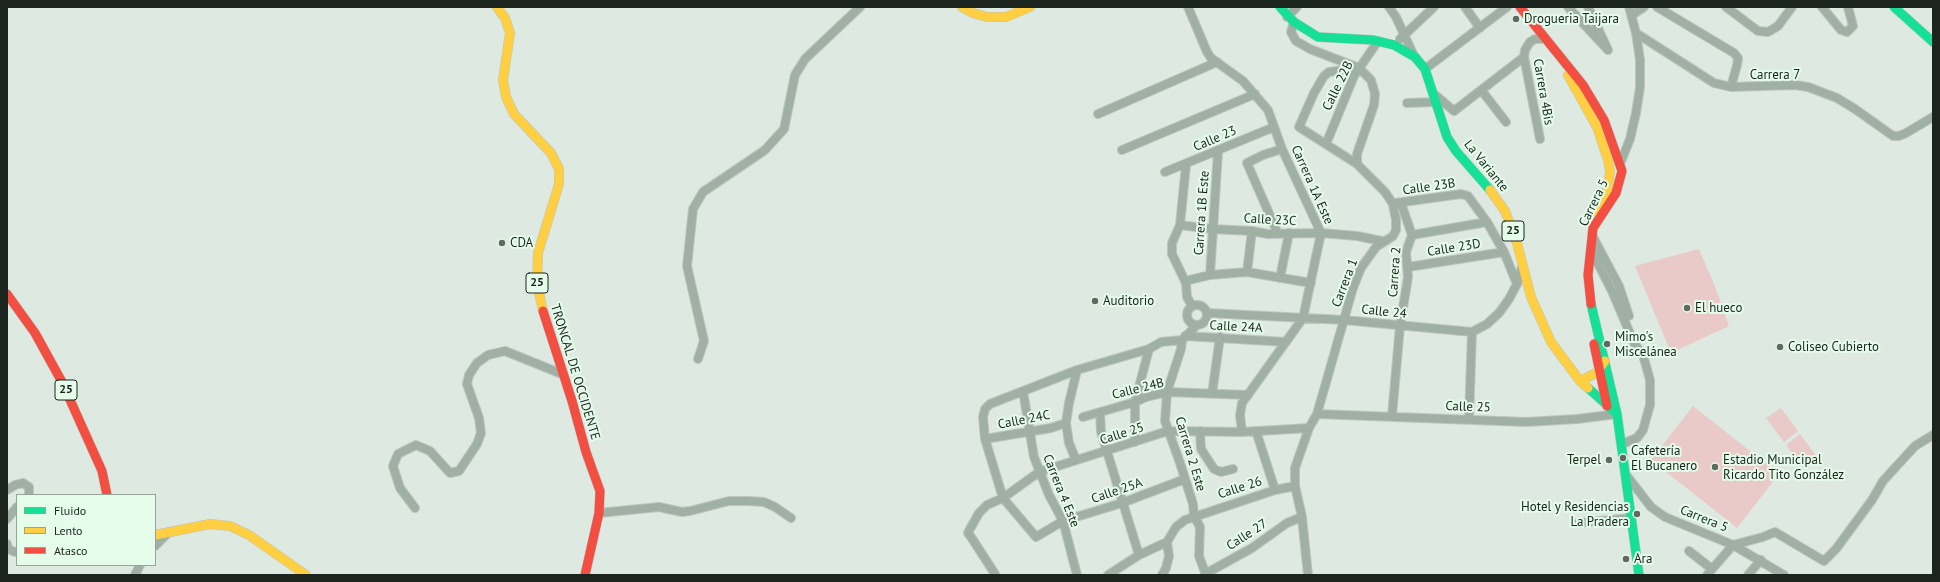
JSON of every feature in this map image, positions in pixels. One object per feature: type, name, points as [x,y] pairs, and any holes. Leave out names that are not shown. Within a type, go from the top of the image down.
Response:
[{"type":"main road","name":"TRONCAL DE OCCIDENTE","points":[[497,7],[505,18],[510,33],[503,80],[506,98],[514,114],[551,153],[559,169],[559,184],[542,235],[536,268],[539,299],[586,452],[600,490],[599,513],[585,575]]},
{"type":"main road","points":[[962,7],[973,13],[988,17],[1006,18],[1030,7]]},
{"type":"main road","name":"La Variante","points":[[1280,7],[1291,19],[1318,37],[1378,41],[1394,45],[1414,57],[1425,69],[1445,131],[1456,151],[1505,211],[1517,242],[1530,297],[1543,328],[1560,356],[1580,381],[1617,414]]},
{"type":"main road","name":"Carrera 5","points":[[1515,7],[1541,39],[1572,82],[1597,127],[1608,160],[1610,172],[1608,186],[1606,194],[1592,217],[1584,256],[1584,288],[1607,406]]},
{"type":"main road","name":"Carrera 5","points":[[1520,7],[1583,85],[1604,120],[1622,171],[1617,190],[1598,218],[1592,235],[1588,275],[1591,304],[1617,414],[1639,575]]},
{"type":"main road","points":[[1894,7],[1933,42]]},
{"type":"main road","name":"25","points":[[7,294],[35,333],[62,382],[102,471],[107,494]]},
{"type":"main road","points":[[1580,381],[1599,370],[1605,361]]},
{"type":"main road","points":[[156,535],[210,524],[230,526],[249,535],[306,575]]},
{"type":"street","points":[[698,358],[704,341],[686,266],[693,209],[703,192],[766,150],[784,129],[795,75],[805,59],[860,7]]},
{"type":"street","name":"Carrera 1A Este","points":[[1188,7],[1207,52],[1217,62],[1234,73],[1255,94],[1268,110],[1282,149],[1321,233],[1304,318],[1242,403],[1240,415],[1242,432]]},
{"type":"street","points":[[1298,7],[1291,19],[1291,32],[1296,41],[1310,49],[1359,68],[1371,80],[1376,94],[1374,105],[1358,154],[1357,164],[1300,127],[1314,93],[1329,72],[1359,68]]},
{"type":"street","points":[[1389,7],[1396,17],[1414,57]]},
{"type":"street","points":[[1394,45],[1434,7]]},
{"type":"street","points":[[1465,7],[1480,28]]},
{"type":"street","points":[[1425,69],[1507,7]]},
{"type":"street","points":[[1568,7],[1608,50],[1588,7]]},
{"type":"street","points":[[1620,164],[1630,139],[1639,93],[1640,60],[1631,11],[1644,7]]},
{"type":"street","points":[[1657,7],[1727,48],[1738,58],[1731,87]]},
{"type":"street","points":[[1726,7],[1758,31],[1768,32],[1778,26],[1792,7]]},
{"type":"street","points":[[1822,7],[1841,30],[1849,31],[1853,26],[1853,22],[1848,7]]},
{"type":"street","name":"Carrera 7","points":[[1636,33],[1708,79],[1731,87],[1795,85],[1808,87],[1837,98],[1855,108],[1893,136],[1899,136],[1906,133],[1933,117]]},
{"type":"street","points":[[1433,92],[1454,111],[1482,90],[1525,53],[1534,39],[1541,39]]},
{"type":"street","name":"Calle 22B","points":[[1326,144],[1344,98],[1359,68],[1378,41]]},
{"type":"street","name":"Carrera 4Bis","points":[[1525,53],[1540,139]]},
{"type":"street","points":[[1098,114],[1217,62]]},
{"type":"street","points":[[1482,90],[1506,122]]},
{"type":"street","points":[[1122,150],[1255,94]]},
{"type":"street","points":[[1407,103],[1436,102]]},
{"type":"street","name":"Calle 23","points":[[1165,172],[1218,152],[1274,127]]},
{"type":"street","points":[[1278,234],[1247,163],[1262,155],[1282,149]]},
{"type":"street","name":"Carrera 1B Este","points":[[1210,275],[1218,152]]},
{"type":"street","name":"Carrera 1","points":[[1308,575],[1302,517],[1295,486],[1295,468],[1309,428],[1317,414],[1344,320],[1361,268],[1369,254],[1382,241],[1393,236],[1396,230],[1397,203],[1357,164]]},
{"type":"street","points":[[1186,165],[1180,225],[1172,243],[1172,254],[1186,283],[1187,297],[1192,306]]},
{"type":"street","name":"Calle 23B","points":[[1397,203],[1461,194],[1468,196],[1487,222]]},
{"type":"street","name":"Carrera 2","points":[[1392,416],[1400,326],[1405,302],[1408,267],[1406,252],[1412,235],[1397,203]]},
{"type":"street","points":[[1412,235],[1487,222],[1504,252],[1517,284]]},
{"type":"street","name":"Calle 23C","points":[[1180,225],[1212,229],[1252,231],[1268,234],[1321,233],[1357,236],[1382,241]]},
{"type":"street","points":[[1247,272],[1252,231]]},
{"type":"street","points":[[1280,278],[1289,233]]},
{"type":"street","points":[[1592,235],[1619,286],[1628,314],[1634,343]]},
{"type":"street","points":[[1590,250],[1612,291],[1634,343],[1643,355],[1650,380],[1650,405],[1643,430],[1637,438],[1622,444]]},
{"type":"street","name":"Calle 23D","points":[[1408,267],[1504,252]]},
{"type":"street","points":[[1469,419],[1472,332],[1486,324],[1499,313],[1517,284],[1522,265]]},
{"type":"street","points":[[1186,283],[1190,280],[1210,275],[1247,272],[1311,283]]},
{"type":"street","points":[[1192,306],[1204,308],[1207,313],[1206,319],[1202,324],[1196,325],[1191,323],[1187,316],[1192,306]]},
{"type":"street","name":"Calle 24","points":[[1207,313],[1344,320],[1472,332]]},
{"type":"street","points":[[1183,338],[1196,325]]},
{"type":"street","points":[[1212,394],[1220,337]]},
{"type":"street","name":"Calle 24A","points":[[986,439],[983,417],[985,409],[990,404],[1077,370],[1149,349],[1161,342],[1183,338],[1220,337],[1286,342]]},
{"type":"street","name":"Carrera 2 Este","points":[[1183,338],[1181,349],[1167,392],[1165,420],[1193,504],[1194,516],[1200,527],[1199,556],[1205,574]]},
{"type":"street","points":[[1135,442],[1135,402],[1149,349]]},
{"type":"street","points":[[415,508],[400,488],[393,466],[398,454],[416,444],[430,451],[450,473],[459,471],[477,444],[481,433],[479,418],[467,384],[469,375],[476,363],[488,355],[505,351],[562,374]]},
{"type":"street","points":[[1076,460],[1069,443],[1066,423],[1077,370]]},
{"type":"street","name":"Carrera 4 Este","points":[[1024,391],[1029,432],[1034,456],[1039,472],[1062,521],[1077,575]]},
{"type":"street","name":"Calle 24B","points":[[1083,417],[1167,392],[1248,395]]},
{"type":"street","points":[[1100,412],[1101,432],[1139,556]]},
{"type":"street","name":"Calle 25","points":[[1317,414],[1526,422],[1577,419],[1617,414]]},
{"type":"street","name":"Calle 24C","points":[[986,439],[1029,432],[1066,423]]},
{"type":"street","name":"Calle 25","points":[[995,574],[968,533],[979,513],[992,502],[1003,498],[1039,472],[1076,460],[1108,452],[1168,431],[1242,432],[1309,428]]},
{"type":"street","points":[[1256,431],[1275,490]]},
{"type":"street","points":[[1200,432],[1201,448],[1214,469],[1221,472],[1233,469]]},
{"type":"street","points":[[1775,532],[1824,561],[1836,549],[1872,500],[1883,481],[1915,446],[1933,435]]},
{"type":"street","points":[[986,439],[1003,498]]},
{"type":"street","name":"Carrera 5","points":[[1626,475],[1651,507],[1665,517],[1733,544],[1761,560],[1779,574]]},
{"type":"street","name":"Calle 25A","points":[[1003,498],[1036,538],[1062,521],[1122,503],[1185,479]]},
{"type":"street","points":[[7,490],[23,483],[29,487],[29,494]]},
{"type":"street","name":"Calle 26","points":[[1167,542],[1176,528],[1185,520],[1194,516],[1275,490],[1295,486]]},
{"type":"street","points":[[599,513],[659,507],[682,512],[729,501],[748,500],[764,502],[775,507],[791,518]]},
{"type":"street","points":[[7,519],[16,508]]},
{"type":"street","name":"Calle 27","points":[[1205,574],[1252,548],[1287,523],[1302,517]]},
{"type":"street","points":[[1578,522],[1632,518]]},
{"type":"street","points":[[156,545],[170,531]]},
{"type":"street","points":[[1689,551],[1709,572],[1733,544],[1763,537],[1775,532]]},
{"type":"street","points":[[1775,532],[1810,553]]},
{"type":"street","points":[[1108,575],[1139,556],[1167,542],[1169,556],[1166,568],[1162,575]]},
{"type":"street","points":[[7,544],[8,549],[15,552]]},
{"type":"street","points":[[1748,575],[1761,560]]},
{"type":"street","points":[[134,575],[139,566]]},
{"type":"shaded area","name":"El hueco","points":[[1699,249],[1716,289],[1729,326],[1671,353],[1635,266]]},
{"type":"shaded area","name":"Estadio Municipal Ricardo Tito González","points":[[1693,406],[1779,474],[1737,528],[1651,460]]},
{"type":"shaded area","points":[[1781,408],[1798,431],[1784,442],[1766,418]]},
{"type":"shaded area","points":[[1800,434],[1817,457],[1803,467],[1786,445]]},
{"type":"traffic: fast","points":[[1280,7],[1294,22],[1318,37],[1373,40],[1394,45],[1415,57],[1425,69],[1447,137],[1456,151],[1490,190]]},
{"type":"traffic: fast","points":[[1894,7],[1933,42]]},
{"type":"traffic: fast","points":[[1591,304],[1617,414]]},
{"type":"traffic: fast","points":[[1588,388],[1617,414],[1639,575]]},
{"type":"traffic: slow","points":[[497,7],[505,18],[510,33],[503,80],[506,97],[514,114],[551,153],[559,169],[559,184],[538,253],[537,284],[543,311]]},
{"type":"traffic: slow","points":[[962,7],[973,13],[987,17],[1006,17],[1030,7]]},
{"type":"traffic: slow","points":[[1568,75],[1597,127],[1608,160],[1610,172],[1608,186],[1606,194],[1596,212]]},
{"type":"traffic: slow","points":[[1490,190],[1505,211],[1517,243],[1531,297],[1551,342],[1580,381],[1588,388]]},
{"type":"traffic: slow","points":[[1580,381],[1596,373],[1605,361]]},
{"type":"traffic: slow","points":[[156,535],[210,524],[230,526],[249,535],[306,575]]},
{"type":"traffic: jam","points":[[1520,7],[1583,85],[1604,120],[1622,171],[1616,193],[1593,228],[1588,275],[1591,304]]},
{"type":"traffic: jam","points":[[7,294],[35,333],[62,382],[102,471],[107,494]]},
{"type":"traffic: jam","points":[[543,311],[572,401],[586,452],[600,491],[599,513],[585,575]]},
{"type":"traffic: jam","points":[[1594,344],[1607,406]]},
{"type":"place","name":"Drogueria Taijara","points":[[1516,19]]},
{"type":"place","name":"CDA","points":[[502,243]]},
{"type":"place","name":"Auditorio","points":[[1095,301]]},
{"type":"place","name":"El hueco","points":[[1687,308]]},
{"type":"place","name":"Mimo's Miscelánea","points":[[1607,344]]},
{"type":"place","name":"Coliseo Cubierto","points":[[1780,347]]},
{"type":"place","name":"Cafetería El Bucanero","points":[[1623,458]]},
{"type":"place","name":"Terpel","points":[[1609,460]]},
{"type":"place","name":"Estadio Municipal Ricardo Tito González","points":[[1715,467]]},
{"type":"place","name":"Hotel y Residencias La Pradera","points":[[1637,514]]},
{"type":"place","name":"Ara","points":[[1626,559]]}]
